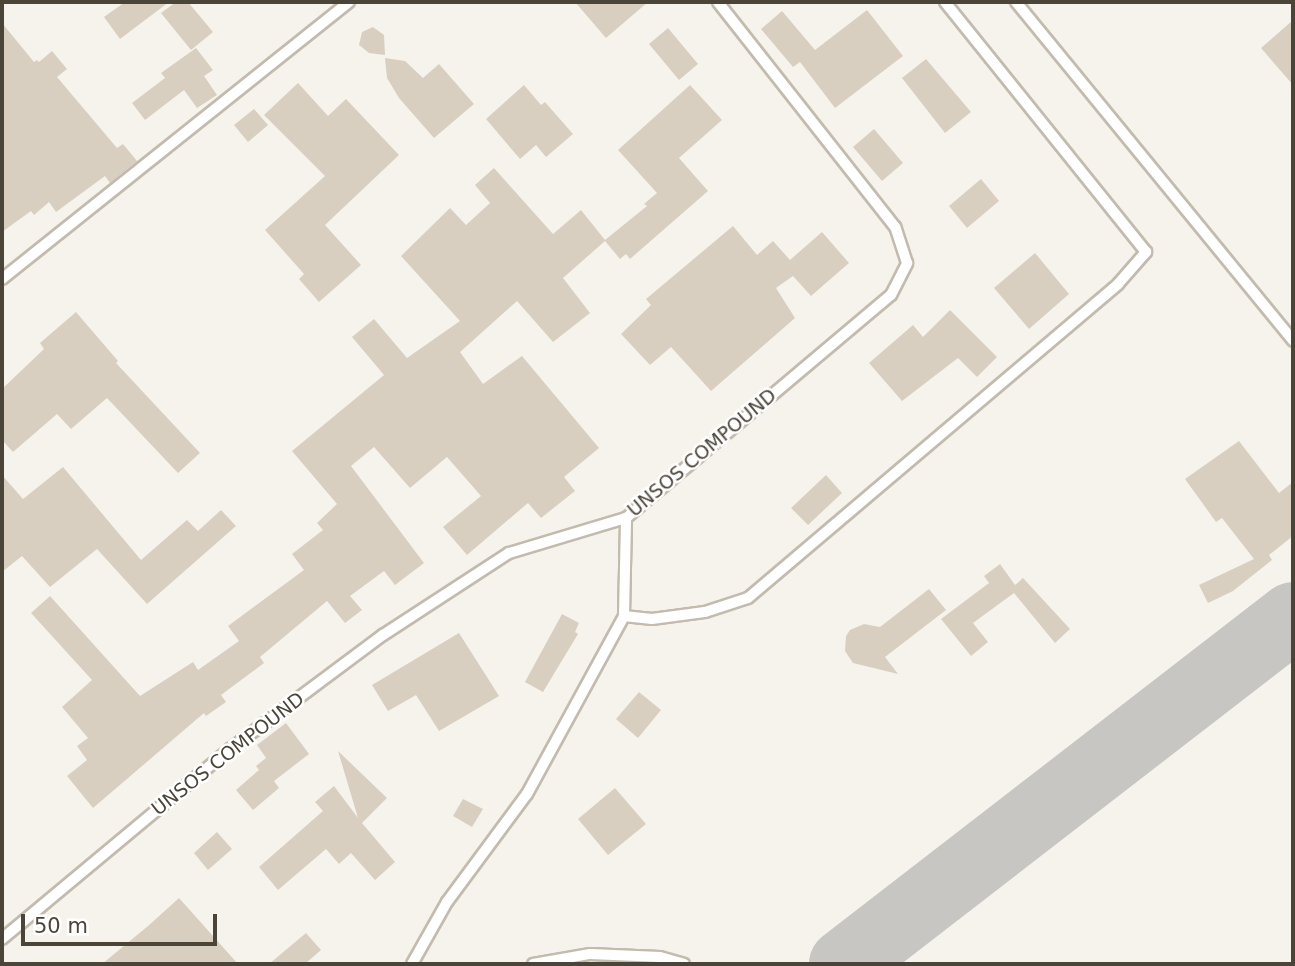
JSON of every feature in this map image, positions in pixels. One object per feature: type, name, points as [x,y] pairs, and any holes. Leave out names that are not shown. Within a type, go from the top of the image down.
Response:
[{"type":"lane","points":[[2,279],[349,2]]},
{"type":"lane","name":"UNSOS COMPOUND","points":[[2,939],[230,749],[383,635],[509,553],[626,518],[891,295],[907,263],[895,227],[718,2]]},
{"type":"lane","points":[[624,617],[652,619],[705,612],[748,598],[1118,284],[1146,252],[945,2]]},
{"type":"lane","points":[[1016,2],[1293,341]]},
{"type":"lane","points":[[412,964],[447,902],[527,794],[624,617],[626,518]]},
{"type":"lane","points":[[533,964],[590,954],[660,957],[684,964]]},
{"type":"building","points":[[125,2],[169,2],[120,39],[104,17]]},
{"type":"building","points":[[176,2],[188,2],[213,32],[191,50],[161,13]]},
{"type":"building","points":[[575,2],[648,2],[606,38]]},
{"type":"building","points":[[867,10],[903,56],[835,108],[800,62],[793,67],[761,29],[782,11],[815,50]]},
{"type":"building","points":[[1293,20],[1293,85],[1261,48]]},
{"type":"building","points":[[2,23],[34,62],[39,62],[52,51],[67,69],[57,77],[117,148],[123,144],[137,161],[110,183],[105,176],[56,212],[49,202],[34,215],[31,211],[2,232]]},
{"type":"building","points":[[373,27],[384,35],[385,55],[369,53],[359,45],[362,32]]},
{"type":"building","points":[[668,28],[698,64],[679,80],[649,44]]},
{"type":"building","points":[[196,48],[213,70],[204,76],[217,95],[197,108],[184,90],[145,120],[132,103],[165,78],[161,73]]},
{"type":"building","points":[[385,58],[405,61],[423,78],[439,64],[474,104],[434,138],[399,98],[387,78]]},
{"type":"building","points":[[926,59],[971,112],[945,133],[902,78]]},
{"type":"building","points":[[298,83],[328,116],[346,99],[399,155],[325,225],[361,265],[319,302],[299,279],[304,274],[265,230],[325,176],[264,115]]},
{"type":"building","points":[[524,85],[541,105],[545,102],[573,134],[546,157],[536,145],[520,159],[486,119]]},
{"type":"building","points":[[690,85],[722,120],[679,158],[708,191],[630,259],[626,254],[620,259],[605,241],[563,278],[590,313],[553,342],[517,301],[460,352],[483,384],[522,356],[599,448],[564,477],[575,491],[541,518],[528,503],[467,555],[443,527],[481,496],[447,457],[410,488],[374,447],[351,466],[424,563],[395,585],[384,571],[350,596],[362,610],[345,623],[327,601],[260,657],[264,663],[221,695],[226,702],[206,716],[204,713],[93,808],[67,776],[87,760],[77,746],[88,738],[62,707],[92,680],[31,613],[50,596],[140,696],[193,662],[198,670],[239,641],[228,626],[304,570],[292,554],[323,530],[317,523],[337,504],[292,451],[384,375],[352,337],[374,319],[407,358],[460,321],[401,256],[450,208],[466,225],[490,203],[475,185],[494,168],[553,234],[581,210],[605,240],[647,206],[644,204],[657,193],[618,150]]},
{"type":"building","points":[[254,109],[268,125],[248,142],[234,125]]},
{"type":"building","points":[[874,129],[903,163],[882,181],[853,147]]},
{"type":"building","points":[[981,179],[999,201],[967,228],[949,206]]},
{"type":"building","points":[[733,226],[757,255],[773,241],[790,260],[822,232],[849,263],[811,296],[793,276],[776,288],[795,318],[711,391],[671,347],[650,365],[621,334],[651,305],[646,299]]},
{"type":"building","points":[[1035,253],[1069,294],[1029,329],[994,288]]},
{"type":"building","points":[[950,310],[997,357],[977,377],[958,358],[902,401],[869,363],[913,325],[923,337]]},
{"type":"building","points":[[76,312],[118,361],[116,363],[200,453],[178,473],[107,398],[71,429],[57,414],[13,452],[2,440],[2,389],[44,349],[40,343]]},
{"type":"building","points":[[1239,441],[1279,493],[1293,482],[1293,536],[1269,555],[1272,560],[1233,591],[1208,603],[1199,585],[1254,559],[1222,518],[1216,522],[1185,479]]},
{"type":"building","points":[[63,467],[141,560],[187,520],[198,531],[221,510],[236,526],[147,604],[97,549],[50,587],[22,556],[2,572],[2,475],[23,499]]},
{"type":"building","points":[[826,475],[842,493],[808,525],[791,508]]},
{"type":"building","points":[[1000,564],[1015,585],[1023,578],[1070,629],[1055,643],[1014,593],[973,623],[988,642],[971,656],[941,619],[989,583],[984,576]]},
{"type":"building","points":[[929,589],[946,610],[885,657],[898,674],[853,663],[845,651],[846,636],[850,630],[864,624],[880,627]]},
{"type":"building","points":[[562,614],[579,623],[575,632],[578,634],[543,692],[525,682]]},
{"type":"building","points":[[459,633],[499,696],[439,731],[416,695],[388,711],[372,685]]},
{"type":"building","points":[[639,692],[661,710],[638,738],[616,719]]},
{"type":"building","points":[[286,723],[309,754],[274,781],[279,788],[253,810],[236,790],[259,770],[256,766],[266,758],[257,745]]},
{"type":"building","points":[[338,751],[387,798],[362,823],[395,862],[375,880],[351,853],[339,864],[326,849],[278,890],[259,867],[323,811],[315,802],[334,786],[358,818]]},
{"type":"building","points":[[615,788],[646,824],[608,855],[578,819]]},
{"type":"building","points":[[463,799],[483,809],[472,827],[453,816]]},
{"type":"building","points":[[217,832],[232,849],[208,870],[194,853]]},
{"type":"building","points":[[179,898],[238,964],[102,964],[148,926]]},
{"type":"building","points":[[306,933],[321,950],[305,964],[269,964]]},
{"type":"taxiway","points":[[844,964],[1293,617]]}]
